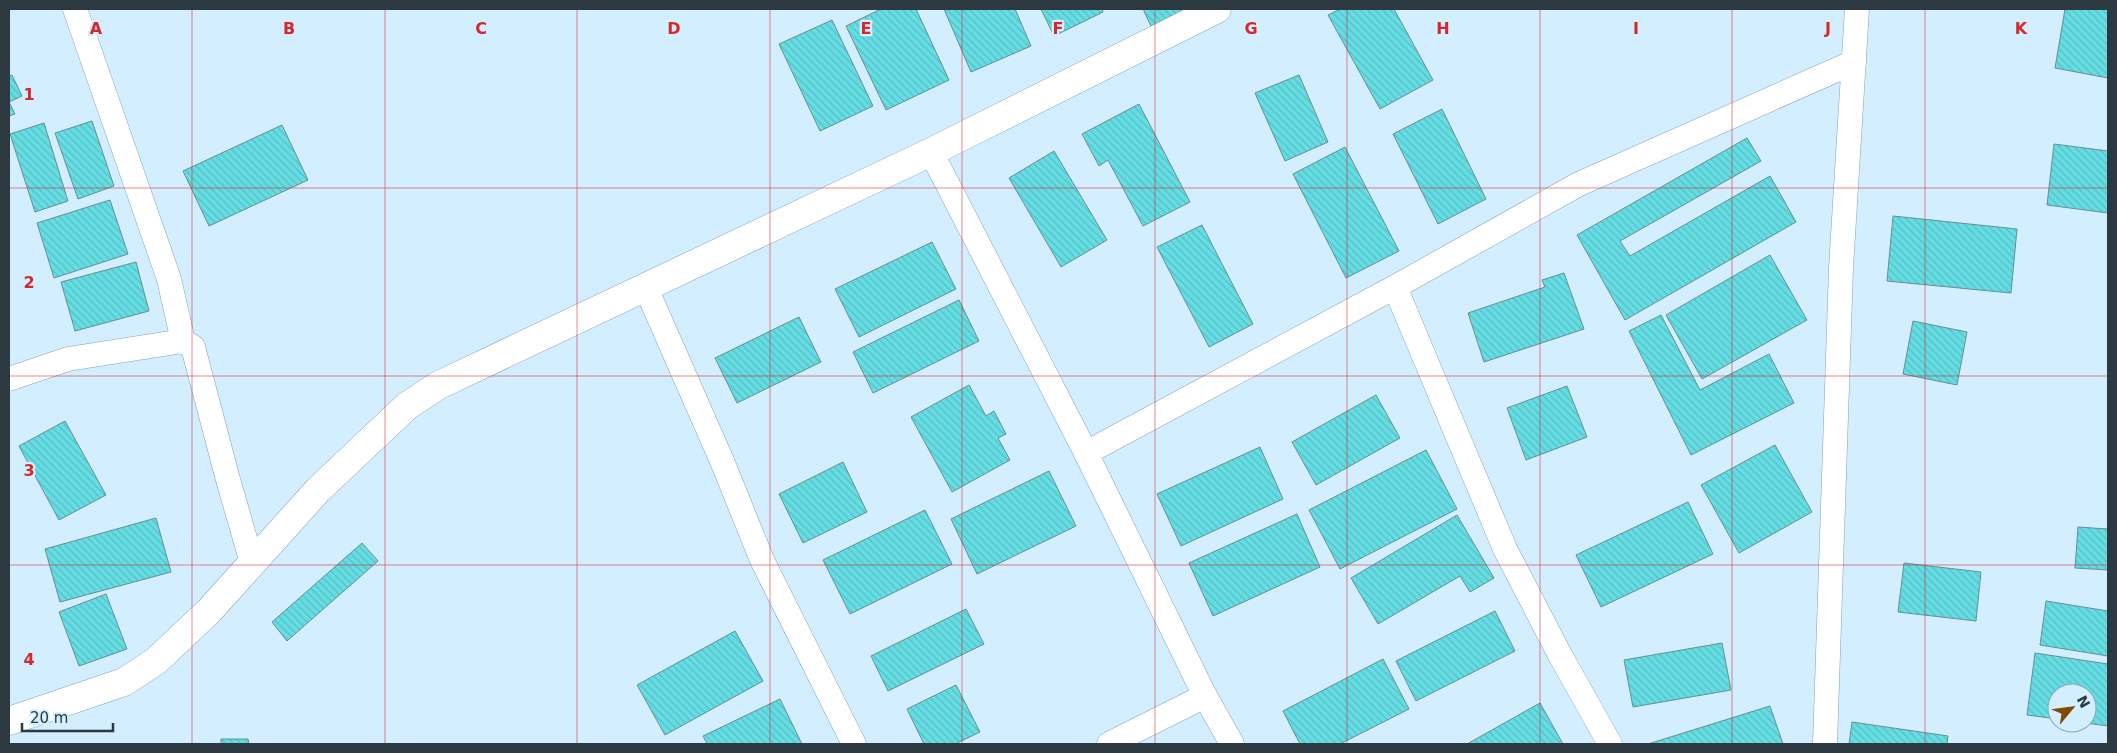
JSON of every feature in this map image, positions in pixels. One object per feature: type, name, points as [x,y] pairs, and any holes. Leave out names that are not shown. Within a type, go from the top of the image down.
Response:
[{"type":"street","points":[[75,9],[170,279],[183,341]]},
{"type":"street","points":[[9,721],[124,682],[156,661],[209,611],[318,490],[407,406],[439,385],[931,152],[1217,9]]},
{"type":"street","points":[[1825,744],[1841,268],[1857,9]]},
{"type":"street","points":[[1086,453],[1396,287],[1579,184],[1854,62]]},
{"type":"street","points":[[931,152],[1086,453],[1204,696],[1232,744]]},
{"type":"street","points":[[1396,287],[1505,549],[1560,655],[1610,744]]},
{"type":"street","points":[[646,288],[722,461],[762,560],[854,744]]},
{"type":"street","points":[[9,379],[68,359],[183,341],[193,347],[226,476],[252,563]]},
{"type":"street","points":[[1109,744],[1204,696]]},
{"type":"building","points":[[881,9],[916,9],[949,80],[886,110],[846,26]]},
{"type":"building","points":[[944,9],[1015,9],[1031,46],[971,72]]},
{"type":"building","points":[[1041,9],[1102,9],[1103,12],[1054,36]]},
{"type":"building","points":[[1143,9],[1187,9],[1151,26]]},
{"type":"building","points":[[1340,9],[1394,9],[1433,80],[1380,109],[1328,15]]},
{"type":"building","points":[[2065,9],[2108,9],[2108,78],[2055,68]]},
{"type":"building","points":[[832,20],[873,106],[820,131],[779,44]]},
{"type":"building","points":[[12,75],[22,96],[9,102],[9,76]]},
{"type":"building","points":[[1299,75],[1328,142],[1285,161],[1255,93]]},
{"type":"building","points":[[9,102],[15,114],[9,116]]},
{"type":"building","points":[[1139,104],[1190,202],[1143,226],[1108,160],[1099,166],[1082,134]]},
{"type":"building","points":[[1442,109],[1486,199],[1438,224],[1393,134]]},
{"type":"building","points":[[92,121],[114,186],[78,199],[55,133]]},
{"type":"building","points":[[44,123],[68,201],[35,212],[10,134]]},
{"type":"building","points":[[282,125],[308,180],[209,226],[183,171]]},
{"type":"building","points":[[1747,138],[1761,161],[1620,241],[1630,256],[1770,176],[1796,222],[1625,320],[1577,235]]},
{"type":"building","points":[[2054,144],[2108,151],[2108,213],[2047,205]]},
{"type":"building","points":[[1345,147],[1399,251],[1346,278],[1293,174]]},
{"type":"building","points":[[1054,151],[1107,240],[1061,267],[1009,178]]},
{"type":"building","points":[[110,200],[128,254],[54,278],[37,223]]},
{"type":"building","points":[[1893,216],[2017,229],[2011,293],[1887,281]]},
{"type":"building","points":[[1202,225],[1253,324],[1209,347],[1157,247]]},
{"type":"building","points":[[932,242],[956,289],[859,337],[835,289]]},
{"type":"building","points":[[1770,255],[1807,320],[1702,379],[1666,315]]},
{"type":"building","points":[[136,262],[149,311],[75,331],[61,282]]},
{"type":"building","points":[[1564,273],[1584,329],[1484,362],[1468,313],[1545,287],[1542,280]]},
{"type":"building","points":[[959,300],[979,341],[873,393],[853,352]]},
{"type":"building","points":[[1661,315],[1700,390],[1769,354],[1794,403],[1691,455],[1629,331]]},
{"type":"building","points":[[799,317],[821,362],[737,403],[715,358]]},
{"type":"building","points":[[1913,321],[1967,332],[1957,385],[1903,374]]},
{"type":"building","points":[[969,385],[986,416],[994,411],[1006,434],[998,438],[1010,460],[952,492],[911,417]]},
{"type":"building","points":[[1567,386],[1587,437],[1526,460],[1507,408]]},
{"type":"building","points":[[1376,395],[1400,438],[1316,485],[1292,442]]},
{"type":"building","points":[[65,421],[106,495],[59,520],[19,446]]},
{"type":"building","points":[[1775,445],[1812,512],[1739,553],[1701,485]]},
{"type":"building","points":[[1260,447],[1283,499],[1181,546],[1157,494]]},
{"type":"building","points":[[1426,450],[1457,509],[1340,569],[1309,510]]},
{"type":"building","points":[[843,462],[867,512],[803,543],[779,494]]},
{"type":"building","points":[[1049,471],[1076,526],[977,574],[951,519]]},
{"type":"building","points":[[1688,502],[1713,554],[1601,607],[1576,555]]},
{"type":"building","points":[[925,510],[952,564],[850,614],[823,560]]},
{"type":"building","points":[[1297,514],[1320,567],[1213,616],[1189,563]]},
{"type":"building","points":[[1457,515],[1494,578],[1470,592],[1460,576],[1378,624],[1351,578]]},
{"type":"building","points":[[156,518],[171,572],[60,602],[45,549]]},
{"type":"building","points":[[2078,527],[2108,529],[2108,570],[2075,568]]},
{"type":"building","points":[[362,543],[378,561],[287,641],[272,622]]},
{"type":"building","points":[[1904,563],[1981,572],[1976,621],[1898,612]]},
{"type":"building","points":[[106,594],[127,649],[79,666],[59,612]]},
{"type":"building","points":[[2046,601],[2108,611],[2108,656],[2040,645]]},
{"type":"building","points":[[966,609],[984,644],[888,691],[871,656]]},
{"type":"building","points":[[1495,611],[1515,651],[1416,701],[1396,661]]},
{"type":"building","points":[[735,631],[763,681],[665,735],[637,685]]},
{"type":"building","points":[[1722,643],[1731,690],[1633,707],[1624,660]]},
{"type":"building","points":[[2035,653],[2108,664],[2108,726],[2097,725],[2097,683],[2047,683],[2047,718],[2027,715]]},
{"type":"building","points":[[1383,659],[1409,709],[1340,744],[1300,744],[1283,711]]},
{"type":"building","points":[[956,685],[980,732],[955,744],[924,744],[907,709]]},
{"type":"building","points":[[780,699],[802,744],[707,744],[703,736]]},
{"type":"building","points":[[1540,703],[1563,744],[1467,744]]},
{"type":"building","points":[[1770,706],[1783,744],[1648,744]]},
{"type":"building","points":[[1852,722],[1948,736],[1947,744],[1849,744]]},
{"type":"building","points":[[221,739],[248,739],[249,744],[221,744]]}]
